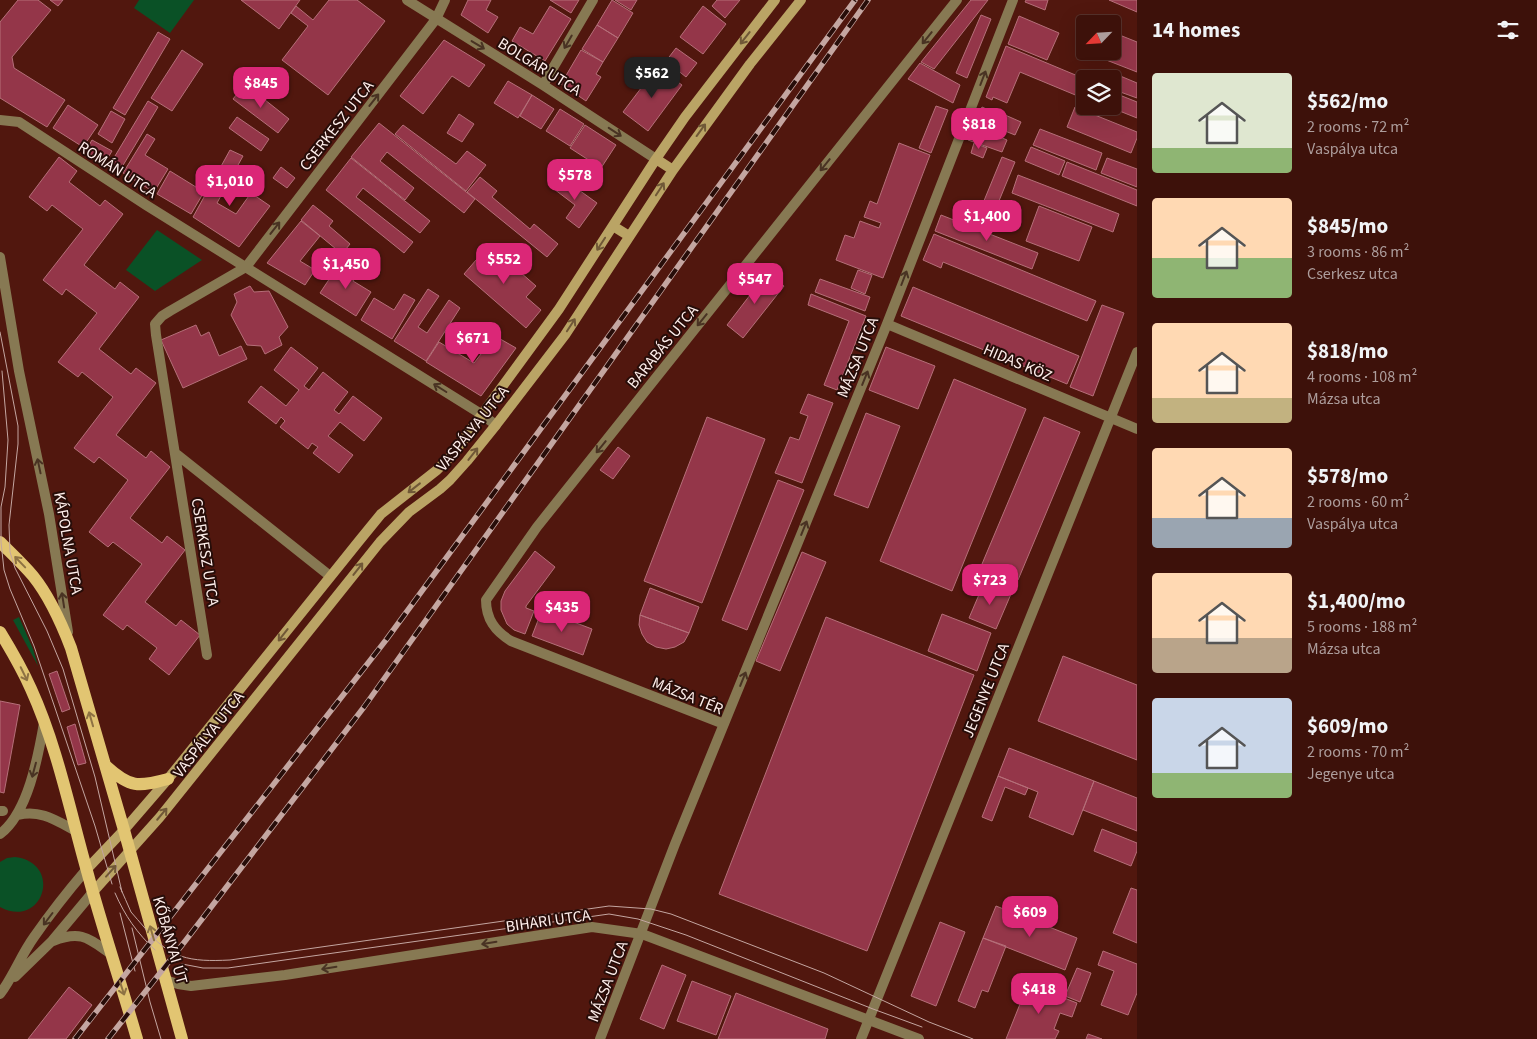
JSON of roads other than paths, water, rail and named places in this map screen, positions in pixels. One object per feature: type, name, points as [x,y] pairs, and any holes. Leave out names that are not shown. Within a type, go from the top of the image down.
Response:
[{"type":"main road","name":"VASPÁLYA UTCA","points":[[86,870],[168,779],[381,514],[437,470],[453,454],[559,309],[656,158],[691,109],[775,0]]},
{"type":"main road","name":"VASPÁLYA UTCA","points":[[92,892],[160,817],[380,542],[408,512],[440,489],[468,461],[565,335],[673,170],[745,71],[800,0]]},
{"type":"main road","points":[[656,158],[673,170]]},
{"type":"main road","points":[[613,226],[629,236]]},
{"type":"main road","points":[[0,542],[42,588],[71,648]]},
{"type":"main road","points":[[296,619],[310,630]]},
{"type":"main road","points":[[0,632],[16,657],[32,690],[44,723],[92,892],[137,1039]]},
{"type":"main road","name":"KÁPOLNA UTCA","points":[[71,648],[124,830]]},
{"type":"main road","points":[[106,766],[123,781],[137,785],[168,779]]},
{"type":"main road","name":"KŐBÁNYAI ÚT","points":[[124,830],[182,1039]]},
{"type":"main road","points":[[128,1006],[131,1039]]},
{"type":"street","name":"BOLGÁR UTCA","points":[[407,0],[656,158]]},
{"type":"street","name":"CSERKESZ UTCA","points":[[207,655],[155,324],[162,316],[246,267],[436,19],[445,0]]},
{"type":"street","points":[[543,85],[593,0]]},
{"type":"street","name":"BARABÁS UTCA","points":[[494,624],[486,612],[486,600],[537,527],[957,0]]},
{"type":"street","name":"MÁZSA UTCA","points":[[724,724],[887,324],[1013,0]]},
{"type":"street","name":"ROMÁN UTCA","points":[[0,120],[19,122],[146,205],[496,425]]},
{"type":"street","name":"KÁPOLNA UTCA","points":[[0,257],[19,371],[49,514],[71,648]]},
{"type":"street","name":"HIDAS KÖZ","points":[[887,324],[1137,429]]},
{"type":"street","name":"JEGENYE UTCA","points":[[861,1039],[1137,352]]},
{"type":"street","name":"CSERKESZ UTCA","points":[[175,453],[330,576]]},
{"type":"street","name":"MÁZSA TÉR","points":[[494,624],[501,634],[511,641],[724,724],[675,844],[642,934]]},
{"type":"street","points":[[0,834],[6,830],[18,815],[32,777],[44,723]]},
{"type":"street","points":[[18,815],[27,812],[37,813],[50,817],[76,831]]},
{"type":"street","points":[[3,990],[33,938],[70,888],[86,870]]},
{"type":"street","points":[[3,990],[52,941],[92,892]]},
{"type":"street","name":"BIHARI UTCA","points":[[166,980],[191,986],[285,975],[592,927],[642,934],[919,1039]]},
{"type":"street","name":"MÁZSA UTCA","points":[[600,1039],[642,934]]},
{"type":"street","points":[[52,941],[65,936],[81,936],[88,938],[111,954]]},
{"type":"tram line","points":[[0,332],[18,426],[18,444],[9,525],[10,552],[15,568],[47,631],[63,669],[95,777],[122,892]]},
{"type":"tram line","points":[[2,371],[8,440],[5,487],[1,507],[1,542],[4,570],[34,646],[95,826],[112,884]]},
{"type":"tram line","points":[[120,887],[131,912],[162,946],[181,956],[203,960],[230,960],[609,906],[651,909],[671,914],[824,973],[929,1022],[973,1039]]},
{"type":"tram line","points":[[115,893],[132,924],[155,950]]},
{"type":"tram line","points":[[120,913],[135,971]]},
{"type":"tram line","points":[[182,964],[203,968],[228,968],[609,914],[638,919],[686,935],[922,1027]]},
{"type":"tram line","points":[[132,928],[161,1039]]},
{"type":"railway","points":[[75,1039],[386,640],[855,0]]},
{"type":"railway","points":[[108,1039],[364,707],[868,0]]}]
